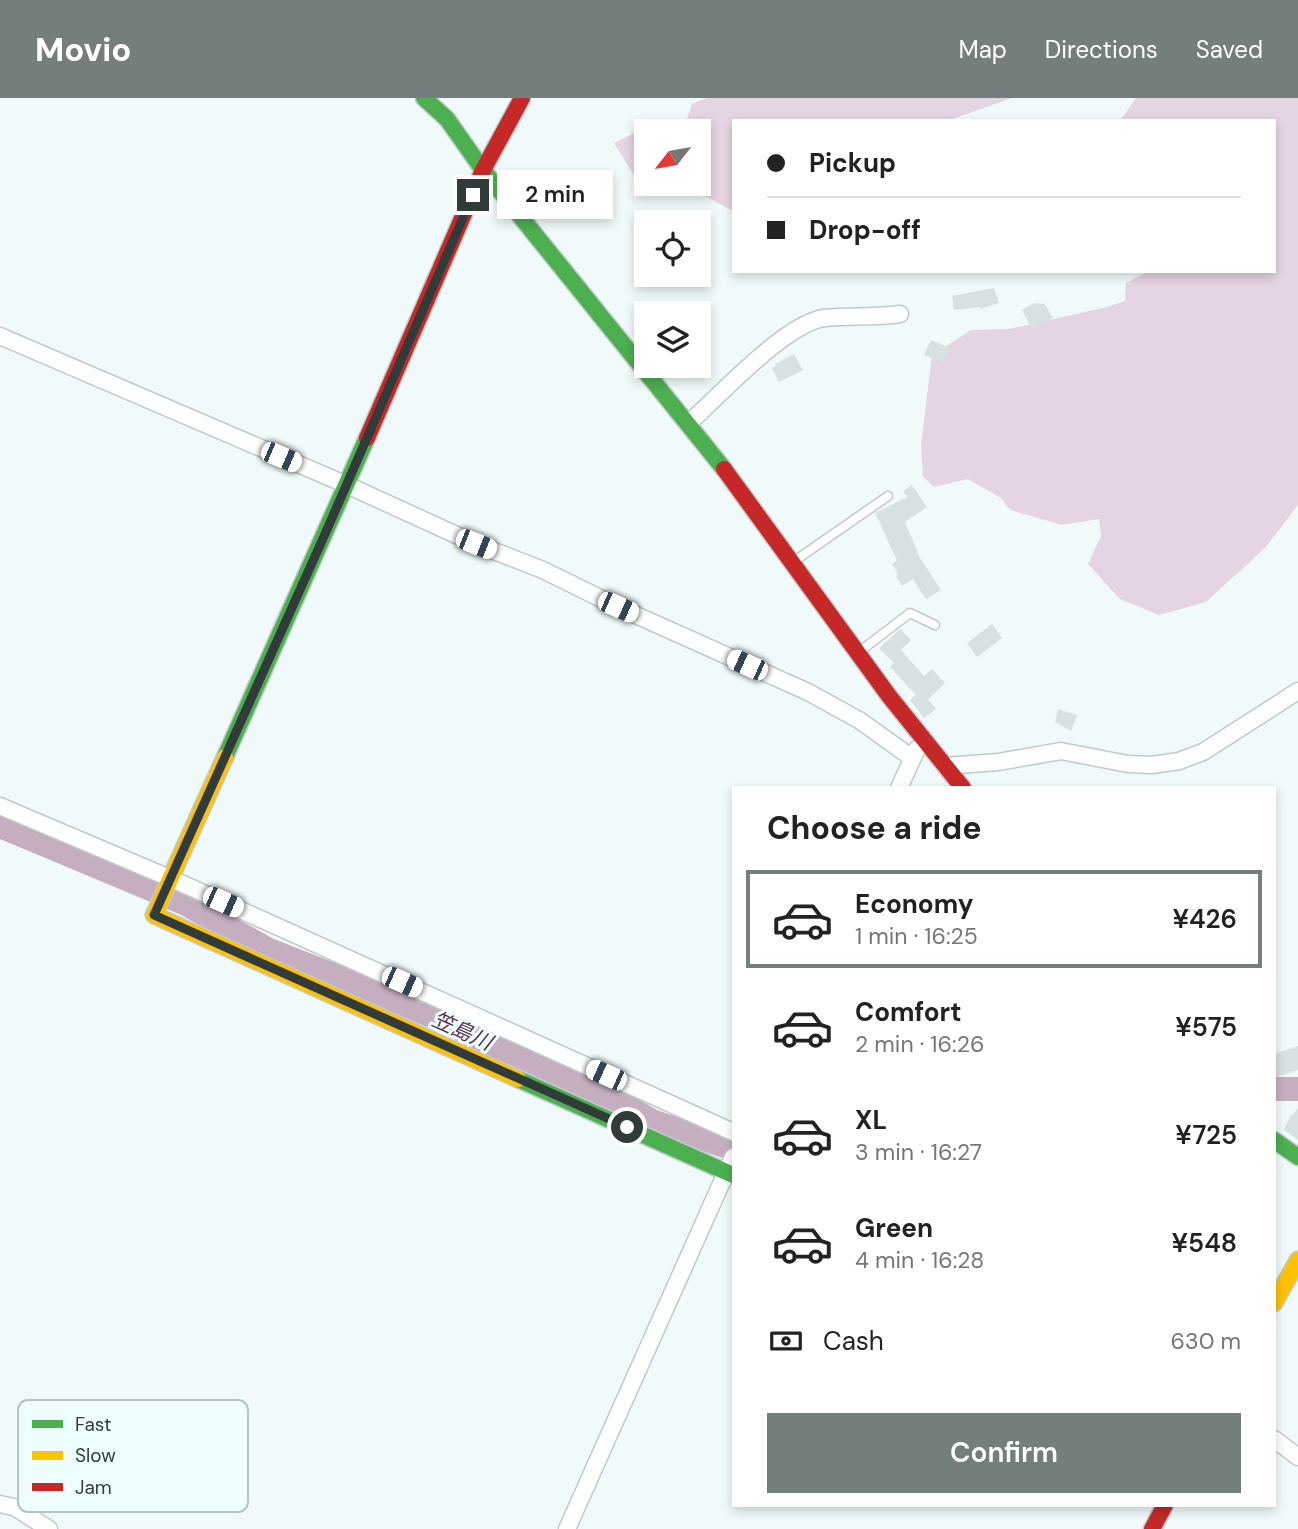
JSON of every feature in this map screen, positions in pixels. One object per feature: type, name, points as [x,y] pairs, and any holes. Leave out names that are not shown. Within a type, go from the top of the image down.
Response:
[{"type":"street","points":[[424,98],[447,119],[483,170],[689,423],[922,740],[961,786]]},
{"type":"street","points":[[522,98],[483,170],[347,485],[154,915],[731,1168],[567,1529]]},
{"type":"street","points":[[689,423],[766,352],[797,328],[822,318],[876,318],[900,314]]},
{"type":"street","points":[[0,336],[347,485],[476,544],[543,570],[618,607],[808,692],[859,720],[912,758]]},
{"type":"street","points":[[945,766],[998,762],[1061,751],[1128,764],[1152,765],[1179,761],[1203,752],[1296,699]]},
{"type":"street","points":[[900,786],[922,740]]},
{"type":"street","points":[[0,806],[172,879],[732,1132]]},
{"type":"street","points":[[1276,1141],[1298,1157]]},
{"type":"street","points":[[1276,1299],[1298,1260]]},
{"type":"street","points":[[1276,1440],[1298,1457]]},
{"type":"street","points":[[0,1504],[18,1510]]},
{"type":"street","points":[[1152,1529],[1164,1507]]},
{"type":"street","points":[[22,1512],[49,1529]]},
{"type":"lane","points":[[792,563],[888,496]]},
{"type":"lane","points":[[858,653],[910,613],[935,625]]},
{"type":"shaded area","points":[[707,98],[1012,98],[953,119],[732,119],[732,210],[705,196],[711,196],[711,119],[687,119],[692,104]]},
{"type":"shaded area","points":[[1136,98],[1298,98],[1298,505],[1265,548],[1206,602],[1159,615],[1120,599],[1088,564],[1101,536],[1099,519],[1062,525],[1010,510],[1001,498],[968,479],[934,487],[923,477],[921,445],[932,355],[971,330],[1009,329],[1107,307],[1125,301],[1126,283],[1145,273],[1276,273],[1276,119],[1121,119]]},
{"type":"shaded area","points":[[634,133],[634,175],[614,143]]},
{"type":"building","points":[[994,288],[999,303],[980,309],[954,310],[952,296]]},
{"type":"building","points":[[1035,303],[1045,304],[1053,318],[1032,329],[1022,310]]},
{"type":"building","points":[[931,340],[950,348],[943,363],[924,355]]},
{"type":"building","points":[[794,354],[803,370],[779,382],[772,368]]},
{"type":"building","points":[[912,485],[927,507],[905,522],[920,558],[941,590],[926,599],[913,579],[902,586],[896,576],[898,574],[892,564],[897,560],[875,513],[907,497],[903,491]]},
{"type":"building","points":[[992,624],[1002,638],[977,657],[967,643]]},
{"type":"building","points":[[900,629],[911,640],[901,650],[924,676],[932,669],[945,683],[928,699],[936,709],[924,718],[910,700],[916,695],[890,667],[894,663],[879,648]]},
{"type":"building","points":[[1058,709],[1077,715],[1071,731],[1055,722]]},
{"type":"building","points":[[1298,1046],[1298,1070],[1276,1077],[1276,1053]]},
{"type":"building","points":[[1298,1108],[1298,1140],[1284,1130],[1291,1114]]},
{"type":"waterway","name":"笠島川","points":[[0,826],[186,904],[269,950],[459,1028],[481,1042],[510,1052],[608,1096],[652,1121],[732,1149]]},
{"type":"waterway","name":"笠島川","points":[[1276,1089],[1298,1089]]},
{"type":"traffic: fast","points":[[424,98],[447,119],[483,170],[724,469]]},
{"type":"traffic: fast","points":[[225,757],[367,438]]},
{"type":"traffic: fast","points":[[518,1079],[732,1175]]},
{"type":"traffic: fast","points":[[1276,1141],[1298,1157]]},
{"type":"traffic: slow","points":[[225,757],[154,915],[518,1079]]},
{"type":"traffic: slow","points":[[1276,1299],[1298,1260]]},
{"type":"traffic: jam","points":[[367,438],[483,170],[522,98]]},
{"type":"traffic: jam","points":[[724,469],[889,696],[961,786]]},
{"type":"traffic: jam","points":[[1152,1529],[1164,1507]]},
{"type":"route","points":[[473,195],[154,915],[627,1127]]}]
